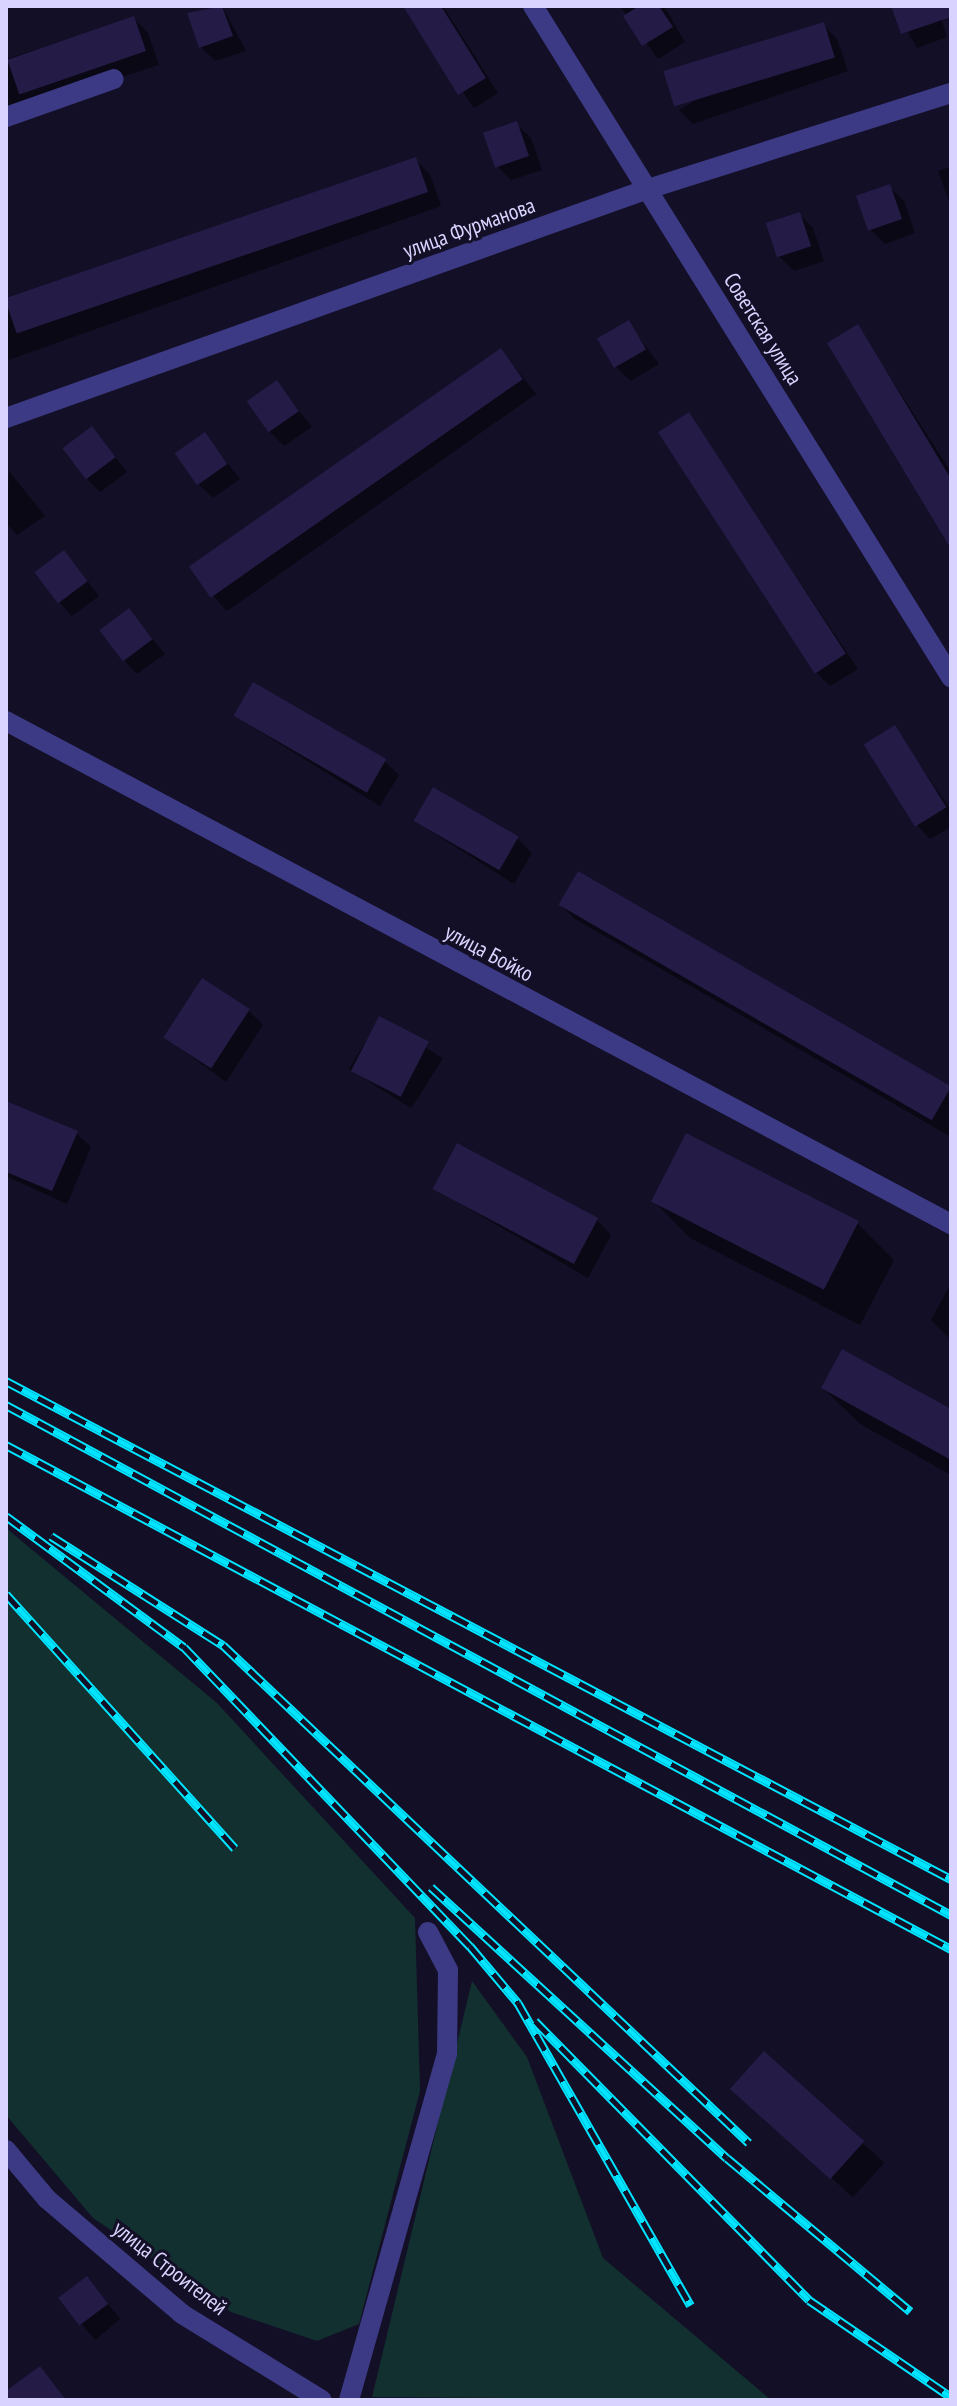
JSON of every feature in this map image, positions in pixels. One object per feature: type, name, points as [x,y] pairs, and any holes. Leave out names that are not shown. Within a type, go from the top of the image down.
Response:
[{"type":"street","name":"Советская улица","points":[[533,6],[951,677]]},
{"type":"street","points":[[6,117],[114,79]]},
{"type":"street","name":"улица Фурманова","points":[[6,418],[648,189],[951,93]]},
{"type":"street","name":"улица Бойко","points":[[6,721],[951,1224]]},
{"type":"street","points":[[349,2400],[447,2054],[448,1970],[428,1932]]},
{"type":"street","name":"улица Строителей","points":[[6,2150],[47,2199],[182,2314],[322,2400]]},
{"type":"green space","points":[[6,1528],[217,1703],[415,1918],[420,2091],[359,2324],[317,2341],[231,2312],[93,2218],[6,2115]]},
{"type":"green space","points":[[472,1981],[527,2057],[603,2258],[771,2400],[372,2397]]},
{"type":"building","points":[[222,6],[233,36],[199,48],[187,13]]},
{"type":"building","points":[[403,6],[441,6],[486,78],[458,95]]},
{"type":"building","points":[[639,6],[659,6],[673,27],[642,46],[623,16]]},
{"type":"building","points":[[891,6],[951,6],[951,17],[901,34]]},
{"type":"building","points":[[134,16],[146,51],[19,95],[7,60]]},
{"type":"building","points":[[824,22],[835,57],[674,107],[663,71]]},
{"type":"building","points":[[517,121],[529,156],[495,168],[483,133]]},
{"type":"building","points":[[416,157],[428,192],[17,334],[6,298]]},
{"type":"building","points":[[890,184],[902,219],[868,231],[856,196]]},
{"type":"building","points":[[800,212],[811,246],[777,257],[766,223]]},
{"type":"building","points":[[629,320],[646,349],[614,368],[597,338]]},
{"type":"building","points":[[858,324],[951,479],[951,549],[827,343]]},
{"type":"building","points":[[501,348],[523,379],[211,598],[189,567]]},
{"type":"building","points":[[277,380],[299,411],[268,432],[247,401]]},
{"type":"building","points":[[689,412],[846,654],[815,674],[658,432]]},
{"type":"building","points":[[92,426],[115,457],[86,479],[62,448]]},
{"type":"building","points":[[205,432],[227,464],[197,485],[175,453]]},
{"type":"building","points":[[64,550],[87,581],[58,603],[34,572]]},
{"type":"building","points":[[129,608],[152,639],[123,661],[99,630]]},
{"type":"building","points":[[253,682],[386,759],[367,793],[233,716]]},
{"type":"building","points":[[895,725],[946,807],[915,827],[864,745]]},
{"type":"building","points":[[433,787],[519,836],[499,870],[414,821]]},
{"type":"building","points":[[578,871],[951,1086],[932,1120],[558,905]]},
{"type":"building","points":[[202,978],[250,1009],[211,1069],[163,1038]]},
{"type":"building","points":[[379,1016],[429,1041],[401,1097],[351,1071]]},
{"type":"building","points":[[6,1101],[78,1131],[52,1191],[6,1172]]},
{"type":"building","points":[[686,1133],[859,1221],[824,1290],[651,1202]]},
{"type":"building","points":[[457,1143],[598,1218],[574,1264],[433,1189]]},
{"type":"building","points":[[842,1349],[951,1409],[951,1460],[821,1388]]},
{"type":"building","points":[[764,2051],[864,2141],[830,2179],[730,2089]]},
{"type":"building","points":[[87,2276],[108,2304],[79,2326],[58,2298]]},
{"type":"building","points":[[40,2366],[66,2400],[6,2400],[6,2391]]},
{"type":"railway","points":[[6,1381],[951,1879]]},
{"type":"railway","points":[[6,1405],[951,1915]]},
{"type":"railway","points":[[6,1445],[951,1949]]},
{"type":"railway","points":[[6,1516],[184,1647],[470,1946],[518,2003],[690,2305]]},
{"type":"railway","points":[[51,1536],[223,1645],[749,2143]]},
{"type":"railway","points":[[6,1594],[235,1848]]},
{"type":"railway","points":[[431,1887],[727,2158],[910,2311]]},
{"type":"railway","points":[[535,2021],[809,2300],[951,2397]]}]
